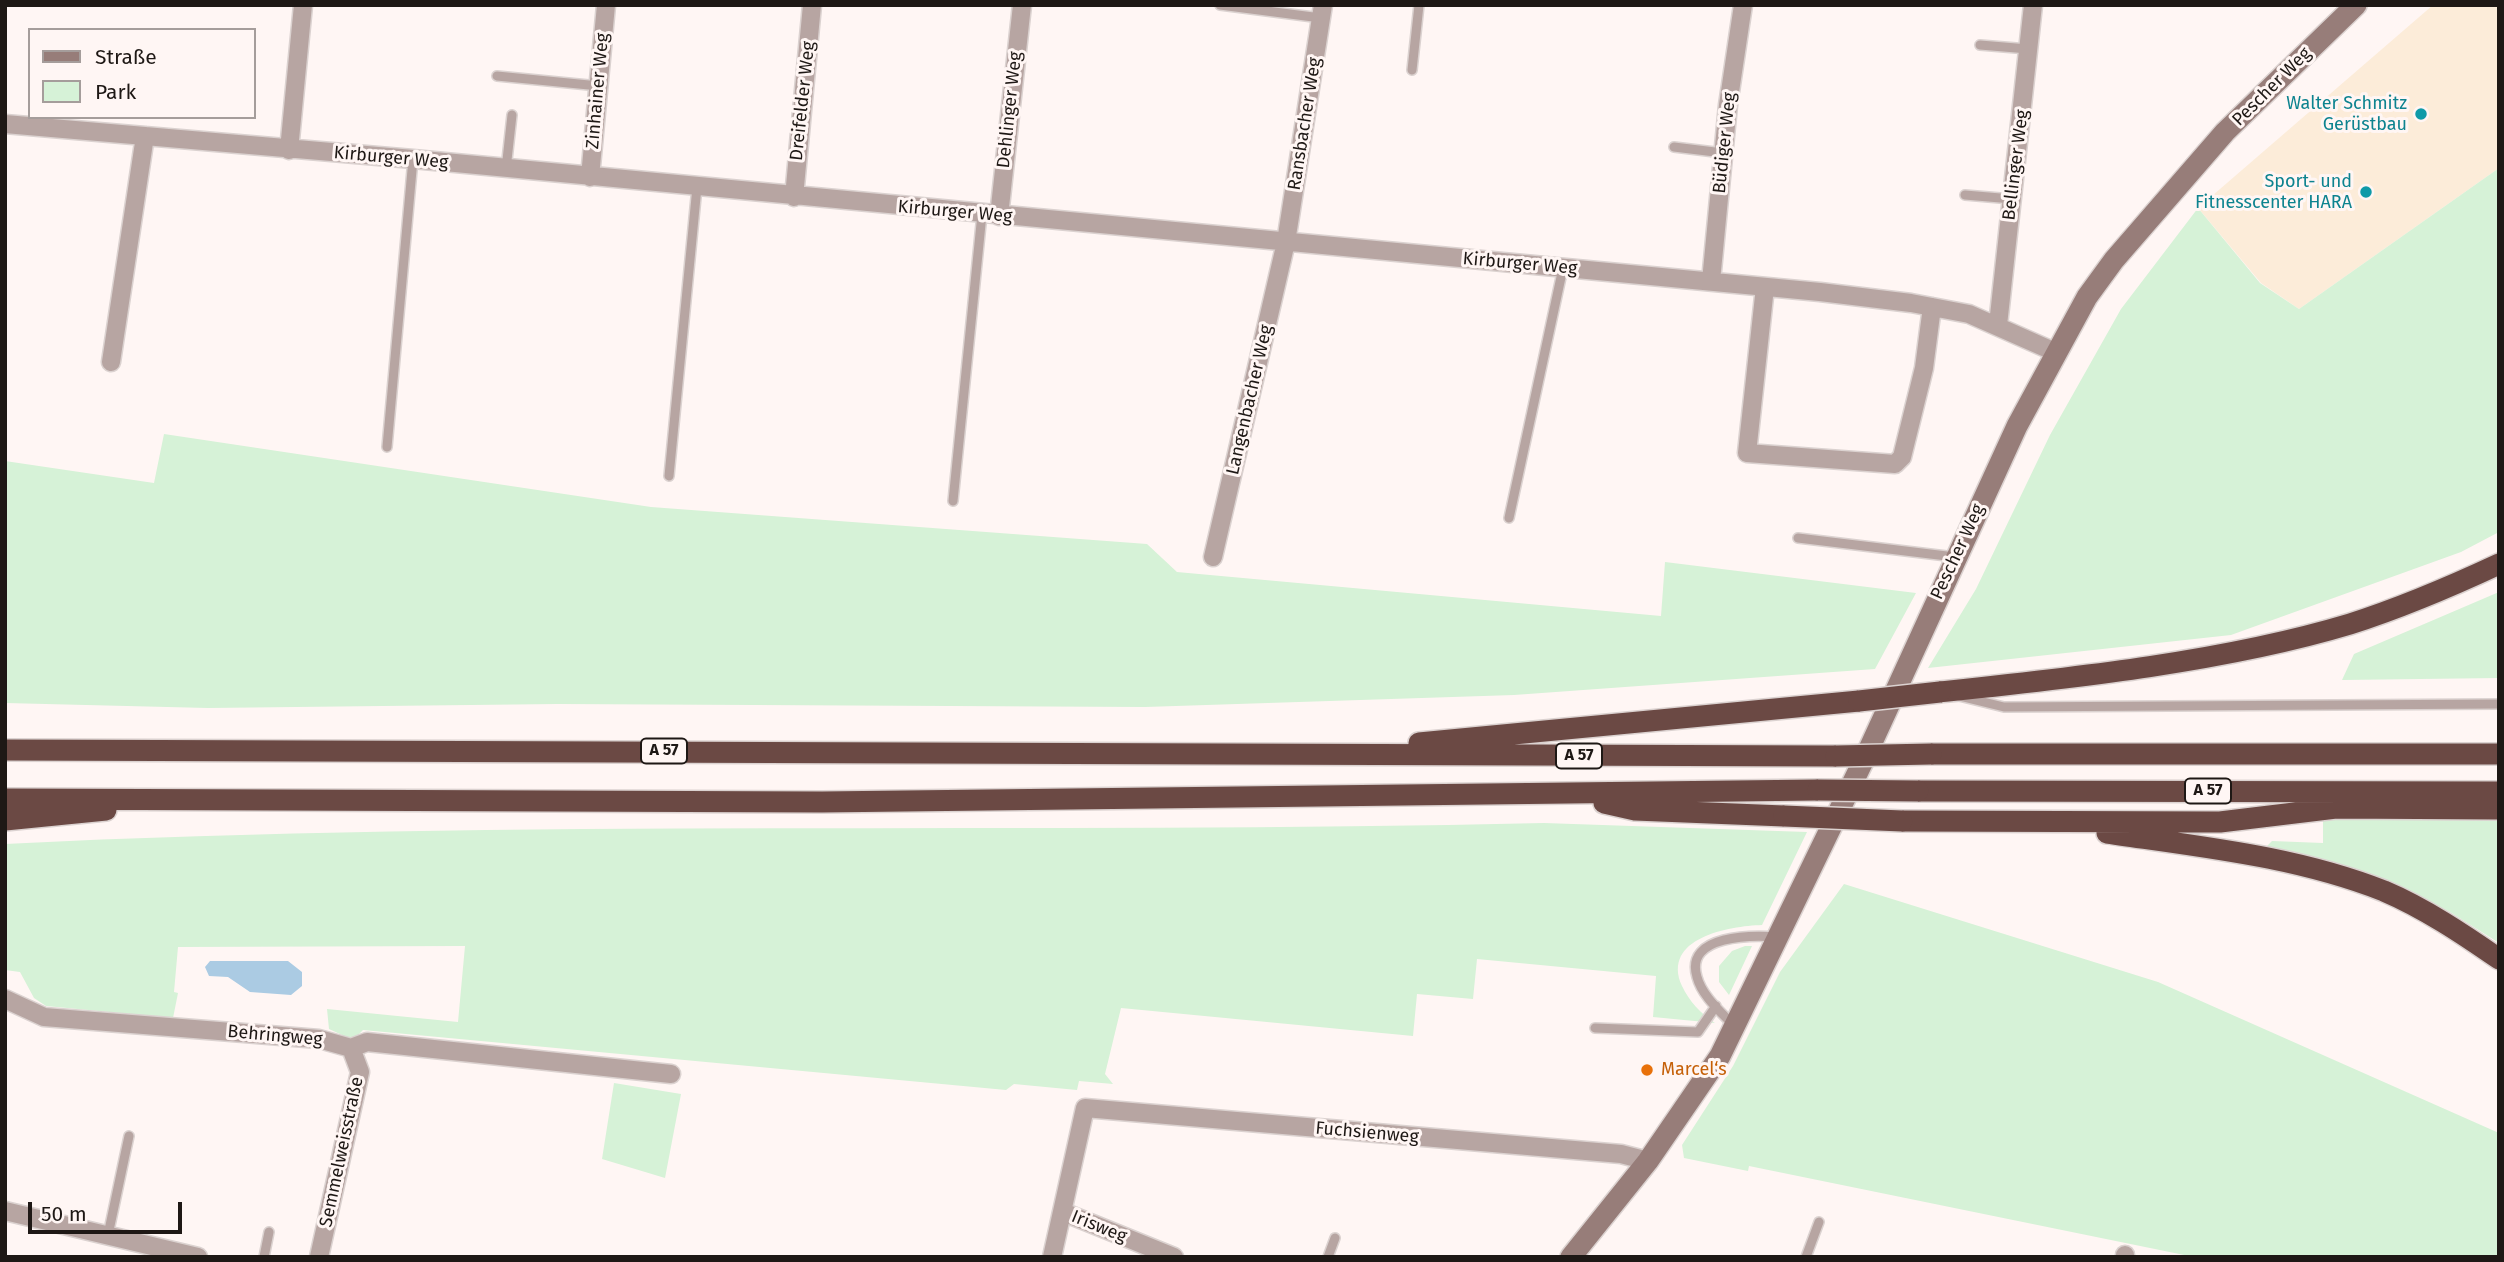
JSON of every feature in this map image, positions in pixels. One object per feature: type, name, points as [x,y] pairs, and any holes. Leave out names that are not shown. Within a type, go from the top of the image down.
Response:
[{"type":"highway","points":[[1322,752],[1859,701],[2038,681],[2228,652],[2351,623],[2499,564]]},
{"type":"highway","points":[[2462,753],[2499,748]]},
{"type":"highway","name":"A 57","points":[[5,750],[1322,752],[1836,756],[2499,754]]},
{"type":"highway","name":"A 57","points":[[5,799],[230,797],[822,802],[1818,790],[2499,793]]},
{"type":"highway","points":[[1571,795],[1635,810],[1902,821],[2220,822],[2336,808],[2499,809]]},
{"type":"highway","points":[[5,820],[230,797]]},
{"type":"highway","points":[[2039,823],[2203,846],[2318,869],[2385,892],[2462,933],[2499,959]]},
{"type":"street","points":[[289,150],[303,5]]},
{"type":"street","name":"Zinhainer Weg","points":[[590,177],[606,5]]},
{"type":"street","name":"Dreifelder Weg","points":[[794,197],[813,5]]},
{"type":"street","name":"Dehlinger Weg","points":[[990,215],[1022,5]]},
{"type":"street","name":"Büdiger Weg","points":[[1711,281],[1737,31],[1743,5]]},
{"type":"street","name":"Bellinger Weg","points":[[1998,325],[2033,5]]},
{"type":"street","name":"Pescher Weg","points":[[1571,1257],[1648,1161],[1720,1056],[1869,749],[1955,557],[2055,352],[2087,297],[2114,260],[2225,132],[2356,5]]},
{"type":"street","name":"Ransbacher Weg","points":[[1286,242],[1322,12]]},
{"type":"street","name":"Kirburger Weg","points":[[5,124],[413,159],[1765,287],[1969,314],[2055,352]]},
{"type":"street","points":[[111,362],[145,136]]},
{"type":"street","name":"Langenbacher Weg","points":[[1213,557],[1286,242]]},
{"type":"street","points":[[1765,287],[1747,453],[1895,464],[1902,457],[1924,368],[1932,307]]},
{"type":"street","name":"Behringweg","points":[[5,999],[44,1017],[319,1039],[351,1048],[368,1042],[671,1074]]},
{"type":"street","name":"Semmelweisstraße","points":[[319,1257],[360,1072],[351,1048]]},
{"type":"street","name":"Fuchsienweg","points":[[1063,1212],[1085,1108],[1621,1154],[1648,1161]]},
{"type":"street","points":[[5,1211],[108,1235],[157,1252],[198,1257]]},
{"type":"street","points":[[1052,1257],[1063,1212]]},
{"type":"street","name":"Irisweg","points":[[1063,1212],[1174,1257]]},
{"type":"lane","points":[[1220,5],[1322,12]]},
{"type":"lane","points":[[1412,70],[1419,5]]},
{"type":"lane","points":[[1980,45],[2028,49]]},
{"type":"lane","points":[[497,76],[599,86]]},
{"type":"lane","points":[[506,169],[512,115]]},
{"type":"lane","points":[[1674,147],[1723,153]]},
{"type":"lane","points":[[387,447],[413,159]]},
{"type":"lane","points":[[669,476],[697,187]]},
{"type":"lane","points":[[1965,195],[2012,199]]},
{"type":"lane","points":[[953,501],[990,215]]},
{"type":"lane","points":[[1509,517],[1563,268]]},
{"type":"lane","points":[[1798,538],[1955,557]]},
{"type":"lane","points":[[1940,692],[2004,707],[2499,704]]},
{"type":"lane","points":[[1735,1028],[1697,977],[1696,967],[1704,951],[1719,942],[1741,936],[1780,937]]},
{"type":"lane","points":[[1595,1027],[1698,1032],[1716,1006]]},
{"type":"lane","points":[[108,1235],[129,1136]]},
{"type":"lane","points":[[1806,1257],[1819,1222]]},
{"type":"lane","points":[[264,1257],[269,1231]]},
{"type":"lane","points":[[1328,1257],[1335,1238]]},
{"type":"shaded area","points":[[2433,5],[2499,5],[2499,168],[2299,309],[2261,283],[2198,208]]},
{"type":"green space","points":[[2499,168],[2499,532],[2461,552],[2231,635],[1928,668],[1976,589],[2050,435],[2121,309],[2198,208],[2260,283],[2299,309]]},
{"type":"green space","points":[[164,434],[651,507],[1147,544],[1177,572],[1661,616],[1665,562],[1916,593],[1875,669],[1514,695],[1145,707],[558,704],[208,708],[5,703],[5,461],[154,483]]},
{"type":"green space","points":[[2499,592],[2499,678],[2342,680],[2354,654]]},
{"type":"green space","points":[[2323,820],[2499,820],[2499,943],[2450,912],[2383,880],[2266,847],[2272,841],[2323,843]]},
{"type":"green space","points":[[1544,823],[1807,832],[1762,925],[1717,932],[1689,946],[1681,956],[1678,970],[1682,986],[1696,1007],[1715,1023],[1653,1017],[1656,976],[1477,959],[1473,999],[1417,994],[1413,1036],[1121,1008],[1105,1074],[1113,1084],[1079,1081],[1077,1090],[1014,1084],[1006,1090],[363,1030],[353,1040],[329,1029],[327,1009],[458,1022],[465,946],[178,947],[174,992],[178,993],[173,1018],[46,1006],[34,998],[20,972],[5,970],[5,844],[390,831],[1159,828]]},
{"type":"green space","points":[[1844,884],[2158,982],[2499,1133],[2499,1257],[2194,1257],[1749,1166],[1748,1171],[1684,1158],[1682,1145],[1733,1066],[1780,972]]},
{"type":"green space","points":[[1752,946],[1729,995],[1719,982],[1719,966],[1732,951]]},
{"type":"green space","points":[[614,1083],[681,1094],[665,1178],[602,1159]]},
{"type":"water","points":[[210,961],[288,961],[302,972],[302,986],[291,995],[250,992],[228,977],[209,976],[205,967]]},
{"type":"place","name":"Walter Schmitz Gerüstbau","points":[[2421,114]]},
{"type":"place","name":"Sport- und Fitnesscenter HARA","points":[[2366,192]]},
{"type":"place","name":"Marcel‘s","points":[[1647,1070]]}]
